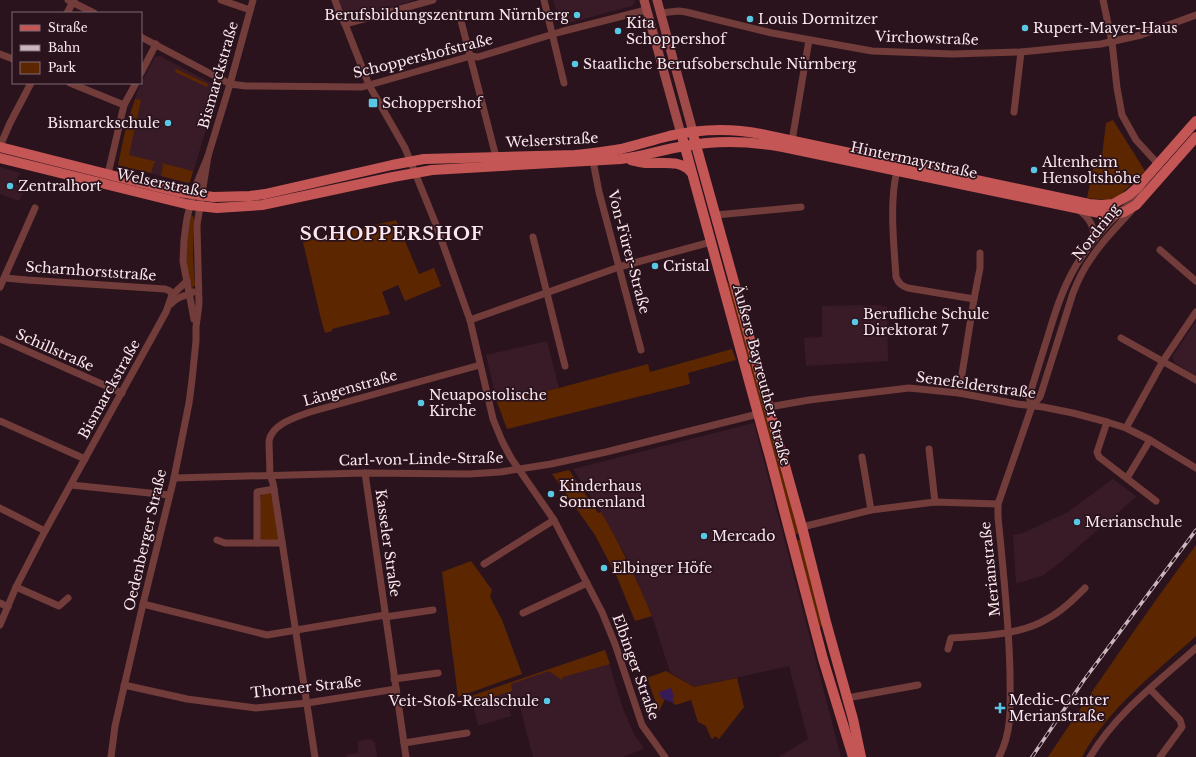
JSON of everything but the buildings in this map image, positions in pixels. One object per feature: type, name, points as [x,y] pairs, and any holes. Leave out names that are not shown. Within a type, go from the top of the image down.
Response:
[{"type":"main road","name":"Äußere Bayreuther Straße","points":[[644,0],[758,414],[823,659],[853,757]]},
{"type":"main road","name":"Äußere Bayreuther Straße","points":[[657,0],[802,527],[827,625],[848,698],[861,757]]},
{"type":"main road","name":"Nordring","points":[[1113,204],[1129,195],[1143,181],[1196,121]]},
{"type":"main road","name":"Hintermayrstraße","points":[[693,132],[731,130],[752,132],[1096,205],[1113,204]]},
{"type":"main road","name":"Welserstraße","points":[[0,146],[197,195],[226,197],[265,194],[410,162],[432,159],[575,155],[595,153],[622,149],[693,132]]},
{"type":"main road","name":"Nordring","points":[[1136,205],[1196,137]]},
{"type":"main road","name":"Hintermayrstraße","points":[[684,146],[733,142],[766,144],[1119,218],[1136,205]]},
{"type":"main road","name":"Welserstraße","points":[[0,158],[194,206],[232,208],[262,206],[414,173],[438,170],[627,159],[684,146]]},
{"type":"main road","points":[[627,159],[647,164],[677,164],[684,166],[691,172]]},
{"type":"main road","points":[[721,280],[728,276],[734,279]]},
{"type":"street","points":[[221,0],[250,10]]},
{"type":"street","name":"Bismarckstraße","points":[[190,294],[182,261],[184,240],[253,0]]},
{"type":"street","points":[[335,0],[369,85],[390,122],[414,173]]},
{"type":"street","points":[[345,24],[433,0]]},
{"type":"street","points":[[544,0],[564,83]]},
{"type":"street","points":[[1103,0],[1112,42],[1119,102],[1122,115],[1136,140],[1158,164]]},
{"type":"street","points":[[67,12],[71,1],[92,12]]},
{"type":"street","name":"Schoppershofstraße","points":[[142,37],[230,84],[246,86],[355,87],[369,85],[470,56],[478,57],[552,35],[646,10]]},
{"type":"street","name":"Virchowstraße","points":[[660,13],[679,11],[686,12],[772,33],[872,51],[952,54],[1021,52],[1112,42],[1141,35],[1196,15]]},
{"type":"street","points":[[459,13],[496,157]]},
{"type":"street","points":[[792,141],[809,40]]},
{"type":"street","points":[[142,70],[156,44]]},
{"type":"street","points":[[1014,112],[1021,52]]},
{"type":"street","points":[[0,54],[12,59]]},
{"type":"street","points":[[0,146],[30,84]]},
{"type":"street","points":[[72,84],[124,105]]},
{"type":"street","points":[[108,174],[124,105],[135,84]]},
{"type":"street","name":"Von-Fürer-Straße","points":[[594,161],[595,175],[642,350]]},
{"type":"street","points":[[897,171],[894,184],[893,239],[896,278],[898,282],[902,286],[908,288],[974,299]]},
{"type":"street","name":"Elbinger Straße","points":[[414,173],[435,222],[470,320],[494,423],[506,449],[554,520],[602,612],[642,725],[661,756]]},
{"type":"street","name":"Nordring","points":[[998,504],[1032,406],[1040,397],[1078,280],[1091,258],[1119,218],[1139,193],[1143,181]]},
{"type":"street","points":[[1113,204],[1118,208],[1119,218]]},
{"type":"street","name":"Bismarckstraße","points":[[169,306],[177,298],[190,294],[198,288],[197,230],[194,206]]},
{"type":"street","points":[[716,215],[801,206]]},
{"type":"street","name":"Scharnhorststraße","points":[[0,287],[35,208]]},
{"type":"street","points":[[1078,209],[1088,218],[1093,226],[1093,242]]},
{"type":"street","name":"Nordring","points":[[1032,406],[1029,397],[1057,305],[1066,282],[1074,268],[1108,223],[1119,218]]},
{"type":"street","points":[[533,237],[565,366]]},
{"type":"street","points":[[470,320],[619,267],[711,242]]},
{"type":"street","points":[[1160,250],[1196,281]]},
{"type":"street","points":[[959,393],[980,268],[980,253]]},
{"type":"street","name":"Scharnhorststraße","points":[[5,278],[164,289],[170,291],[172,295]]},
{"type":"street","points":[[172,295],[187,281]]},
{"type":"street","name":"Oedenberger Straße","points":[[111,757],[114,733],[124,685],[174,478],[192,380],[199,304],[198,288]]},
{"type":"street","name":"Oedenberger Straße","points":[[190,294],[196,328]]},
{"type":"street","name":"Bismarckstraße","points":[[0,625],[16,587],[45,531],[122,394],[169,306],[172,295]]},
{"type":"street","points":[[1126,428],[1163,361],[1196,312]]},
{"type":"street","points":[[1121,338],[1196,380]]},
{"type":"street","name":"Schillstraße","points":[[0,339],[122,394]]},
{"type":"street","name":"Längenstraße","points":[[315,757],[274,489],[270,475],[270,437],[277,428],[285,423],[310,412],[480,365]]},
{"type":"street","name":"Senefelderstraße","points":[[769,407],[809,400],[909,388],[959,393],[1073,413],[1126,428],[1150,440],[1196,468]]},
{"type":"street","name":"Carl-von-Linde-Straße","points":[[174,478],[365,473],[470,474],[519,470],[635,445],[758,414]]},
{"type":"street","points":[[0,421],[85,459]]},
{"type":"street","points":[[1107,422],[1097,452],[1099,456],[1156,501]]},
{"type":"street","points":[[1127,478],[1150,440]]},
{"type":"street","points":[[929,450],[935,502]]},
{"type":"street","points":[[862,457],[871,510]]},
{"type":"street","name":"Kasseler Straße","points":[[365,473],[406,757]]},
{"type":"street","points":[[71,485],[169,495]]},
{"type":"street","points":[[257,542],[257,492],[274,489]]},
{"type":"street","points":[[802,527],[871,510],[935,502],[998,504]]},
{"type":"street","name":"Merianstraße","points":[[998,504],[1009,632],[1011,721],[1003,750],[999,757]]},
{"type":"street","points":[[0,508],[45,531]]},
{"type":"street","points":[[484,564],[554,520]]},
{"type":"street","points":[[217,540],[225,543],[282,543]]},
{"type":"street","points":[[523,613],[587,583]]},
{"type":"street","points":[[16,587],[59,606],[68,598]]},
{"type":"street","name":"Merianstraße","points":[[948,649],[951,638],[982,636],[1009,632],[1028,627],[1048,619],[1074,600],[1085,588]]},
{"type":"street","points":[[0,603],[8,606]]},
{"type":"street","points":[[143,604],[267,635],[385,616]]},
{"type":"street","name":"Kasseler Straße","points":[[385,616],[433,610]]},
{"type":"street","points":[[1090,757],[1123,713],[1196,648]]},
{"type":"street","points":[[394,680],[438,673]]},
{"type":"street","name":"Thorner Straße","points":[[124,685],[187,699],[256,708],[306,703],[396,689]]},
{"type":"street","points":[[848,698],[918,685]]},
{"type":"street","points":[[1150,689],[1180,720],[1182,727],[1160,757]]},
{"type":"street","points":[[404,742],[467,733]]},
{"type":"shaded area","points":[[338,0],[415,0],[344,20]]},
{"type":"shaded area","name":"Berufsbildungszentrum Nürnberg","points":[[553,0],[634,0],[635,2],[632,6],[561,25]]},
{"type":"shaded area","name":"Bismarckschule","points":[[160,56],[215,85],[213,89],[218,90],[190,182],[188,183],[118,165],[131,110],[140,85],[142,84],[155,57]]},
{"type":"shaded area","name":"Zentralhort","points":[[0,167],[20,173],[15,184],[25,188],[19,201],[0,194]]},
{"type":"shaded area","name":"Berufliche Schule Direktorat 7","points":[[878,305],[887,307],[888,361],[806,366],[804,338],[822,337],[822,306]]},
{"type":"shaded area","points":[[1196,321],[1196,376],[1175,363],[1172,357]]},
{"type":"shaded area","points":[[547,341],[559,388],[497,402],[486,355]]},
{"type":"shaded area","points":[[754,423],[841,757],[779,757],[808,739],[789,666],[694,687],[670,672],[652,616],[627,558],[601,512],[573,469]]},
{"type":"shaded area","name":"Merianschule","points":[[1113,479],[1136,497],[1044,575],[1016,583],[1013,535],[1023,533],[1068,512]]},
{"type":"shaded area","name":"Veit-Stoß-Realschule","points":[[605,650],[623,709],[634,734],[643,749],[623,757],[533,757],[520,707],[509,709],[511,716],[478,726],[471,696]]},
{"type":"shaded area","points":[[671,688],[674,697],[672,700],[674,701],[673,703],[661,698],[659,692]]},
{"type":"shaded area","points":[[371,739],[375,743],[377,757],[347,757],[346,755],[358,753],[358,741]]},
{"type":"green space","points":[[176,69],[208,84],[207,87],[175,72]]},
{"type":"green space","points":[[135,99],[141,100],[136,123],[129,118]]},
{"type":"green space","points":[[1113,120],[1145,171],[1119,196],[1108,200],[1087,198],[1094,164],[1101,164],[1106,123]]},
{"type":"green space","points":[[126,127],[135,127],[129,155],[157,162],[154,163],[151,173],[118,165]]},
{"type":"green space","points":[[161,163],[193,171],[190,182],[188,183],[161,176],[163,166]]},
{"type":"green space","points":[[191,215],[193,216],[194,220],[193,257],[195,285],[192,288],[186,263],[186,249]]},
{"type":"green space","points":[[396,220],[419,274],[434,268],[441,286],[405,301],[398,285],[382,292],[390,314],[332,329],[332,331],[325,333],[303,242]]},
{"type":"green space","points":[[726,281],[728,282],[736,300],[800,533],[793,535]]},
{"type":"green space","points":[[732,349],[736,360],[688,373],[690,384],[507,429],[497,402],[559,388],[648,364],[650,372]]},
{"type":"green space","points":[[569,470],[598,513],[601,512],[641,589],[652,616],[635,621],[617,577],[595,535],[552,474]]},
{"type":"green space","points":[[262,493],[271,493],[279,538],[278,540],[261,540],[260,538],[260,501]]},
{"type":"green space","points":[[802,539],[822,626],[820,627],[818,627],[795,541]]},
{"type":"green space","points":[[1196,545],[1196,636],[1149,677],[1119,706],[1105,722],[1082,757],[1048,757],[1158,597]]},
{"type":"green space","points":[[471,561],[492,590],[490,597],[502,620],[522,674],[458,697],[442,572]]},
{"type":"green space","points":[[605,650],[610,664],[563,677],[562,680],[549,671],[511,684],[512,691],[473,703],[471,696]]},
{"type":"green space","points":[[666,671],[694,687],[737,678],[744,707],[719,739],[715,736],[713,739],[711,738],[706,726],[698,722],[691,700],[676,705],[673,703],[674,701],[661,698],[665,699],[659,711],[647,678]]},
{"type":"railway","points":[[1032,757],[1084,680],[1196,530]]},
{"type":"place","name":"Berufsbildungszentrum Nürnberg","points":[[577,15]]},
{"type":"place","name":"Louis Dormitzer","points":[[750,19]]},
{"type":"place","name":"Rupert-Mayer-Haus","points":[[1025,28]]},
{"type":"place","name":"Kita Schoppershof","points":[[618,31]]},
{"type":"place","name":"Staatliche Berufsoberschule Nürnberg","points":[[575,64]]},
{"type":"place","name":"Schoppershof","points":[[373,103]]},
{"type":"place","name":"Bismarckschule","points":[[168,123]]},
{"type":"place","name":"Altenheim Hensoltshöhe","points":[[1034,170]]},
{"type":"place","name":"Zentralhort","points":[[10,186]]},
{"type":"place","name":"Cristal","points":[[655,266]]},
{"type":"place","name":"Berufliche Schule Direktorat 7","points":[[855,322]]},
{"type":"place","name":"Neuapostolische Kirche","points":[[421,403]]},
{"type":"place","name":"Kinderhaus Sonnenland","points":[[551,494]]},
{"type":"place","name":"Merianschule","points":[[1077,522]]},
{"type":"place","name":"Mercado","points":[[704,536]]},
{"type":"place","name":"Elbinger Höfe","points":[[604,568]]},
{"type":"place","name":"Veit-Stoß-Realschule","points":[[547,701]]},
{"type":"place","name":"Medic-Center Merianstraße","points":[[1000,708]]},
{"type":"district","name":"SCHOPPERSHOF","points":[[392,234]]}]
